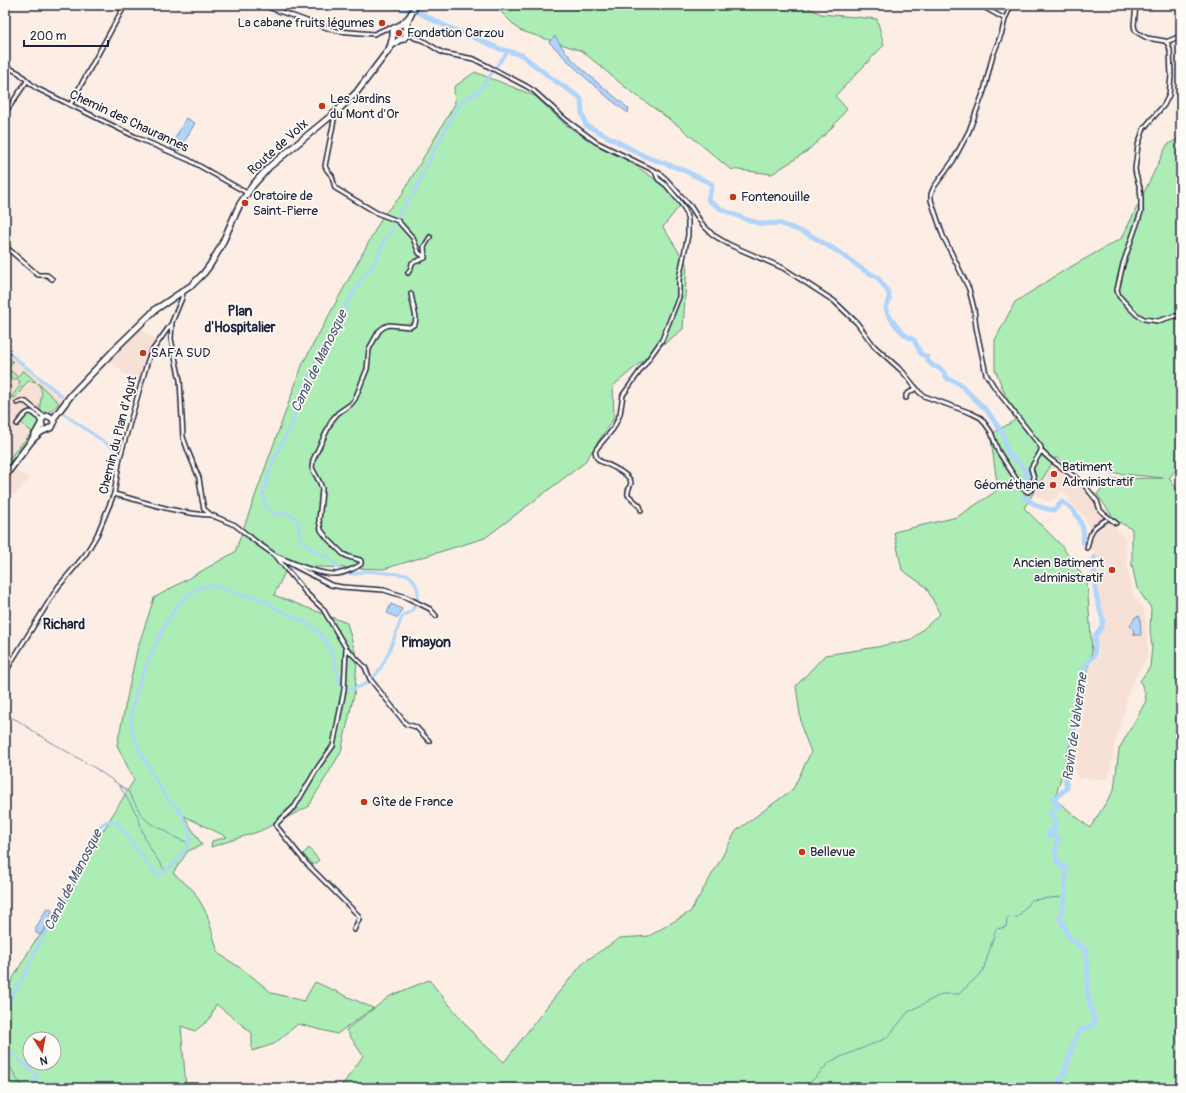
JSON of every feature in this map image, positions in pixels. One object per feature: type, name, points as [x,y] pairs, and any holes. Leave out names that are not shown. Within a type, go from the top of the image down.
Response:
[{"type":"main road","points":[[395,31],[401,39],[406,36],[410,16],[416,5]]},
{"type":"main road","points":[[395,31],[410,16]]},
{"type":"main road","points":[[395,31],[404,28],[406,31]]},
{"type":"main road","name":"Route de Volx","points":[[390,48],[395,31]]},
{"type":"main road","name":"Route de Volx","points":[[155,310],[183,291],[204,273],[224,240],[238,208],[260,176],[356,93],[390,48],[401,39]]},
{"type":"main road","name":"Route de Volx","points":[[5,476],[46,419],[63,404],[118,345],[155,310],[195,278],[214,258]]},
{"type":"main road","points":[[46,419],[53,425],[48,428],[44,428],[46,419]]},
{"type":"main road","name":"Route de Volx","points":[[32,440],[48,428]]},
{"type":"street","points":[[70,105],[125,5]]},
{"type":"street","points":[[262,5],[337,31],[374,34],[387,28],[395,31]]},
{"type":"street","points":[[980,5],[1005,19]]},
{"type":"street","points":[[1011,5],[992,58],[984,91],[968,131],[953,162],[934,187],[931,194],[931,200],[943,236],[970,289],[986,374],[997,391],[1039,443],[1041,451],[1051,460],[1075,476],[1097,501],[1100,510],[1116,523]]},
{"type":"street","points":[[1136,5],[1134,25],[1136,32],[1148,39],[1166,42],[1181,36]]},
{"type":"street","points":[[406,31],[415,38]]},
{"type":"street","points":[[401,39],[415,38],[422,40],[443,52],[474,58],[534,91],[570,123],[596,142],[656,171],[680,194],[696,213],[702,224],[713,235],[730,246],[783,268],[834,300],[860,326],[874,346],[903,372],[924,396],[981,418],[991,432],[998,451],[1023,489],[1028,492],[1032,490],[1035,483],[1031,467],[1041,451]]},
{"type":"street","points":[[1166,42],[1170,47],[1172,67],[1169,95],[1164,105],[1144,128],[1138,141],[1135,169],[1140,188],[1141,212],[1123,264],[1117,288],[1119,296],[1137,315],[1144,319],[1158,321],[1174,316],[1181,316]]},
{"type":"street","name":"Chemin des Chaurannes","points":[[5,66],[19,73],[34,86],[70,105],[140,139],[189,160],[247,193]]},
{"type":"street","points":[[5,113],[27,81]]},
{"type":"street","points":[[333,114],[334,118],[325,166],[332,176],[335,188],[377,213],[396,221],[413,238],[419,254],[425,257]]},
{"type":"street","points":[[641,510],[640,506],[628,495],[628,489],[631,482],[630,478],[597,458],[595,452],[596,448],[613,429],[619,417],[623,395],[662,340],[679,297],[679,279],[688,235],[688,221],[684,207],[666,185],[658,179],[656,171]]},
{"type":"street","points":[[425,257],[424,246],[430,237]]},
{"type":"street","points":[[5,246],[38,275],[47,275],[52,278]]},
{"type":"street","points":[[408,273],[413,262],[425,257]]},
{"type":"street","points":[[195,278],[194,281],[183,291],[182,298],[172,322],[171,339],[179,376],[183,437],[199,478],[204,509],[211,516]]},
{"type":"street","points":[[276,556],[310,569],[333,573],[342,573],[360,565],[360,560],[343,554],[321,530],[318,520],[322,489],[312,468],[313,460],[332,420],[355,399],[367,369],[369,348],[379,331],[389,325],[410,327],[415,324],[416,318],[411,294]]},
{"type":"street","name":"Chemin du Plan d'Agut","points":[[5,674],[58,587],[85,555],[97,535],[114,494],[120,457],[148,360],[152,351],[172,322]]},
{"type":"street","points":[[906,398],[906,395],[916,388]]},
{"type":"street","points":[[17,403],[21,401],[26,402],[46,419]]},
{"type":"street","points":[[17,424],[26,413],[30,412],[46,419]]},
{"type":"street","points":[[114,494],[178,510],[211,516],[235,525],[276,556],[328,584],[342,587],[388,591],[406,597],[432,610],[436,616]]},
{"type":"street","points":[[1087,548],[1093,529],[1096,525],[1106,520]]},
{"type":"street","points":[[276,556],[305,592],[323,609],[346,648],[365,667],[371,680],[406,724],[416,727],[428,741]]},
{"type":"street","points":[[346,648],[344,689],[333,746],[318,767],[295,806],[276,824],[306,863],[359,916],[354,930]]},
{"type":"shaded area","points":[[140,328],[157,341],[149,352],[138,386],[108,359]]},
{"type":"shaded area","points":[[5,352],[64,399],[52,411],[44,415],[33,436],[5,473]]},
{"type":"shaded area","points":[[1045,458],[1073,477],[1088,492],[1096,501],[1103,516],[1112,522],[1125,539],[1128,572],[1133,594],[1144,609],[1148,651],[1147,657],[1130,687],[1113,751],[1108,778],[1106,779],[1078,778],[1072,765],[1074,748],[1082,717],[1083,705],[1081,695],[1085,674],[1099,655],[1096,639],[1105,626],[1106,620],[1099,601],[1096,580],[1098,567],[1096,555],[1089,544],[1086,543],[1089,525],[1084,515],[1070,502],[1065,494],[1061,491],[1056,498],[1050,501],[1045,500],[1035,494]]},
{"type":"shaded area","points":[[18,471],[29,479],[16,494],[5,494],[5,480],[12,472]]},
{"type":"green space","points":[[494,5],[803,5],[821,14],[877,19],[884,45],[835,96],[847,109],[829,131],[806,152],[772,174],[730,169],[680,127],[625,87],[582,51],[519,30]]},
{"type":"green space","points":[[475,72],[535,96],[566,125],[598,146],[625,159],[685,199],[663,227],[687,265],[683,329],[613,386],[614,418],[584,463],[485,538],[384,569],[288,566],[274,595],[347,623],[357,659],[355,690],[341,752],[308,807],[260,831],[211,847],[212,841],[227,837],[184,816],[202,845],[188,851],[173,873],[194,891],[207,914],[218,953],[249,974],[272,993],[304,1001],[315,982],[373,1008],[337,1034],[298,1024],[274,1044],[252,1051],[252,1033],[216,1004],[210,1019],[195,1031],[181,1026],[186,1088],[5,1088],[5,992],[33,944],[57,916],[101,834],[134,780],[117,745],[137,650],[154,598],[235,552],[303,363],[384,214],[403,194],[455,104],[454,87]]},
{"type":"green space","points":[[1181,137],[1181,464],[1169,478],[1181,495],[1181,1088],[340,1088],[363,1056],[346,1030],[390,996],[429,980],[476,1037],[504,1062],[584,962],[620,938],[649,936],[690,912],[736,831],[793,789],[811,752],[802,729],[796,686],[825,655],[877,647],[912,639],[940,614],[926,587],[902,570],[894,532],[957,517],[998,490],[990,433],[992,434],[1015,420],[995,369],[995,340],[1015,302],[1065,270],[1122,238],[1167,145]],"holes":[[[1056,457],[1072,469],[1164,478],[1111,479],[1097,494],[1115,520],[1132,529],[1132,565],[1137,588],[1151,608],[1150,631],[1152,646],[1150,667],[1140,681],[1145,693],[1146,701],[1119,749],[1114,790],[1090,828],[1055,799],[1077,719],[1092,651],[1087,582],[1061,545],[1024,508]]]},
{"type":"green space","points":[[5,354],[13,362],[8,369],[18,377],[23,370],[36,382],[27,382],[15,398],[11,397],[20,386],[18,384],[20,382],[17,378],[14,380],[6,373],[7,371],[5,369],[9,365],[9,362],[5,358]]},
{"type":"green space","points":[[38,383],[59,403],[48,412],[43,412],[40,410],[41,389]]},
{"type":"green space","points":[[31,413],[38,420],[39,424],[11,461],[9,468],[5,472],[5,460],[7,461],[32,432],[21,423],[28,414]]},
{"type":"green space","points":[[309,848],[319,860],[313,865],[303,854]]},
{"type":"water","points":[[555,36],[579,66],[629,109],[628,113],[597,88],[549,42]]},
{"type":"water","points":[[186,118],[195,123],[179,151],[170,148]]},
{"type":"water","points":[[391,604],[402,609],[398,618],[387,613]]},
{"type":"water","points":[[1135,617],[1140,617],[1141,635],[1134,635],[1133,629],[1130,626]]},
{"type":"water","points":[[47,908],[51,909],[52,911],[44,930],[40,935],[36,933],[36,928]]},
{"type":"waterway","name":"Ravin de Valverane","points":[[387,5],[418,12],[445,26],[500,49],[522,55],[581,99],[582,113],[586,125],[644,156],[681,169],[712,184],[708,199],[723,210],[762,224],[779,223],[808,234],[834,249],[865,271],[877,277],[889,294],[889,300],[886,308],[896,326],[905,335],[914,340],[921,354],[927,357],[928,361],[933,366],[940,369],[948,379],[959,383],[988,412],[1003,434],[1007,451],[1025,470],[1027,474],[1028,486]]},
{"type":"waterway","name":"Canal de Manosque","points":[[532,5],[535,8],[533,11]]},
{"type":"waterway","name":"Canal de Manosque","points":[[496,67],[508,51]]},
{"type":"waterway","name":"Canal de Manosque","points":[[474,94],[477,94],[494,70]]},
{"type":"waterway","name":"Canal de Manosque","points":[[417,600],[417,586],[408,575],[366,571],[355,574],[342,571],[327,557],[311,549],[302,541],[296,518],[287,513],[274,514],[265,507],[263,492],[275,457],[292,423],[305,384],[329,338],[339,326],[347,303],[361,280],[371,268],[385,239],[390,234],[397,217],[416,189],[448,124],[462,101],[473,95],[475,92]]},
{"type":"waterway","points":[[5,350],[62,396]]},
{"type":"waterway","points":[[64,414],[119,452]]},
{"type":"waterway","name":"Ravin de Valverane","points":[[1024,496],[1034,504],[1046,509],[1054,510],[1062,502],[1069,506],[1078,517],[1082,525],[1083,542]]},
{"type":"waterway","name":"Ravin de Valverane","points":[[1054,1088],[1064,1074],[1073,1044],[1080,1030],[1088,1028],[1095,1023],[1087,993],[1088,978],[1086,951],[1069,937],[1060,918],[1065,898],[1066,869],[1057,862],[1055,851],[1058,837],[1049,836],[1048,833],[1055,828],[1054,817],[1050,812],[1051,810],[1058,808],[1059,805],[1053,800],[1067,788],[1065,780],[1069,774],[1069,757],[1073,748],[1073,733],[1078,720],[1077,697],[1081,678],[1084,667],[1094,656],[1095,636],[1102,626],[1103,620],[1097,599],[1094,579],[1094,557]]},
{"type":"waterway","name":"Canal de Manosque","points":[[5,1012],[38,946],[55,917],[98,829],[102,824],[110,821],[118,824],[147,862],[159,875],[178,860],[191,839],[186,823],[180,812],[164,794],[141,753],[134,737],[131,721],[136,693],[146,667],[168,619],[181,601],[198,588],[204,586],[216,586],[245,596],[263,600],[308,624],[318,631],[326,641],[334,660],[341,686],[344,688],[353,688],[363,685],[372,679],[385,660],[402,617],[411,612],[416,603]]},
{"type":"waterway","points":[[5,715],[17,720],[39,735],[95,768],[128,791],[142,816],[151,824],[186,842]]},
{"type":"waterway","points":[[119,785],[137,815],[145,839],[164,869]]},
{"type":"waterway","points":[[808,1085],[831,1061],[887,1038],[908,1012],[942,994],[959,994],[983,971],[996,929],[1006,927],[1007,918],[1018,917],[1031,900],[1060,897]]},
{"type":"waterway","name":"Canal de Manosque","points":[[5,1045],[22,1063],[37,1075],[30,1088]]},
{"type":"waterway","points":[[5,1062],[11,1068],[24,1088]]},
{"type":"place","name":"La cabane fruits légumes","points":[[382,23]]},
{"type":"place","name":"Fondation Carzou","points":[[399,33]]},
{"type":"place","name":"Les Jardins du Mont d'Or","points":[[322,106]]},
{"type":"place","name":"Fontenouille","points":[[733,197]]},
{"type":"place","name":"Oratoire de Saint-Pierre","points":[[245,203]]},
{"type":"place","name":"SAFA SUD","points":[[143,353]]},
{"type":"place","name":"Batiment Administratif","points":[[1054,474]]},
{"type":"place","name":"Géométhane","points":[[1053,485]]},
{"type":"place","name":"Ancien Batiment administratif","points":[[1112,570]]},
{"type":"place","name":"Gîte de France","points":[[364,802]]},
{"type":"place","name":"Bellevue","points":[[802,852]]},
{"type":"district","name":"Plan d'Hospitalier","points":[[240,320]]},
{"type":"district","name":"Richard","points":[[64,624]]},
{"type":"district","name":"Pimayon","points":[[426,642]]}]
